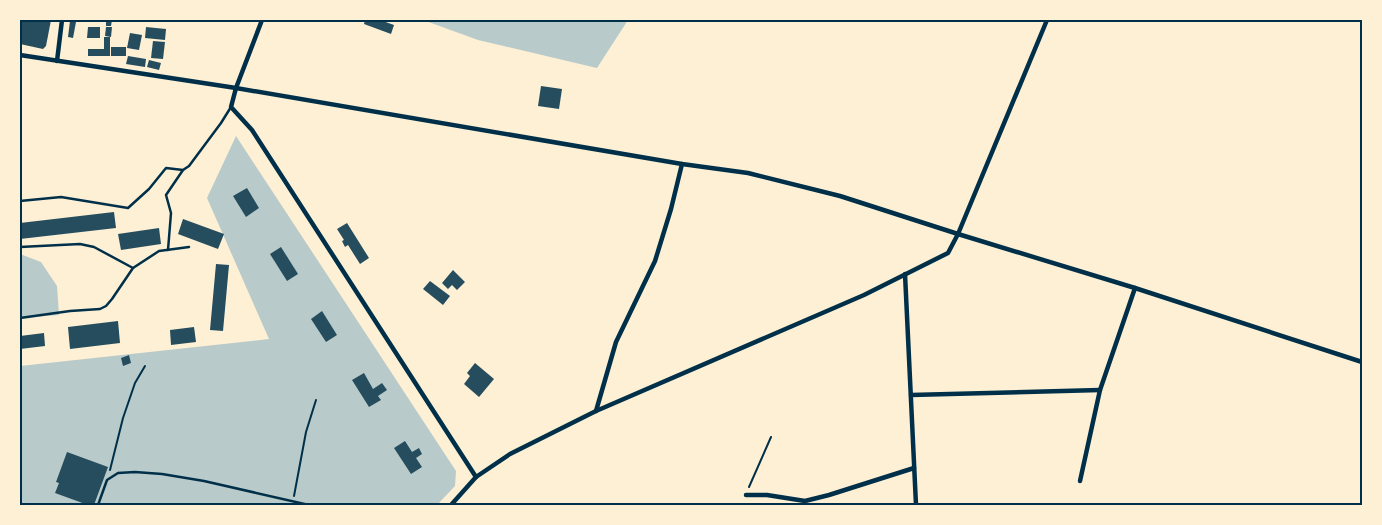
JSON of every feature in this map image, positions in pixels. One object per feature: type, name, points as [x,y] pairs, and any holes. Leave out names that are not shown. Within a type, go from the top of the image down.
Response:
[{"type":"street","points":[[57,61],[62,20]]},
{"type":"street","points":[[262,20],[236,88],[231,107],[252,130],[476,477]]},
{"type":"street","points":[[451,505],[476,477],[510,454],[596,410],[864,294],[948,253],[958,234],[1046,20]]},
{"type":"street","points":[[20,54],[236,88],[682,164],[748,173],[840,196],[1362,362]]},
{"type":"street","points":[[596,410],[616,342],[655,261],[682,164]]},
{"type":"street","points":[[905,274],[916,505]]},
{"type":"street","points":[[1080,481],[1100,390],[1134,288]]},
{"type":"street","points":[[911,395],[1100,390]]},
{"type":"street","points":[[746,494],[767,494],[805,502],[914,468]]},
{"type":"lane","points":[[168,250],[171,213],[166,195],[231,107]]},
{"type":"lane","points":[[20,201],[61,197],[128,208],[149,189],[166,168],[183,170]]},
{"type":"lane","points":[[20,247],[80,244],[94,247],[133,268]]},
{"type":"lane","points":[[20,318],[100,309],[106,306],[112,299],[133,268],[159,251],[189,247]]},
{"type":"lane","points":[[98,505],[107,480],[118,473],[135,472],[162,474],[204,481],[309,505]]},
{"type":"path","points":[[107,480],[126,410],[135,383],[145,366]]},
{"type":"path","points":[[293,500],[306,432],[316,400]]},
{"type":"path","points":[[746,494],[771,437]]},
{"type":"shaded area","points":[[423,20],[628,20],[597,68],[478,40]]},
{"type":"shaded area","points":[[236,136],[456,471],[455,486],[437,505],[20,505],[20,366],[269,339],[207,198]]},
{"type":"shaded area","points":[[20,254],[41,262],[57,286],[59,315],[20,318]]},
{"type":"building","points":[[20,20],[51,20],[46,46],[43,49],[20,44]]},
{"type":"building","points":[[106,20],[112,20],[111,26],[106,26]]},
{"type":"building","points":[[365,20],[380,20],[394,25],[391,34],[364,24]]},
{"type":"building","points":[[70,21],[76,22],[73,38],[68,37]]},
{"type":"building","points":[[88,27],[100,27],[100,38],[87,38]]},
{"type":"building","points":[[106,27],[112,27],[111,37],[105,36]]},
{"type":"building","points":[[146,27],[166,29],[165,40],[145,38]]},
{"type":"building","points":[[130,33],[142,35],[139,50],[127,48]]},
{"type":"building","points":[[104,37],[110,37],[110,56],[88,56],[88,49],[104,49]]},
{"type":"building","points":[[153,41],[165,42],[163,59],[151,58]]},
{"type":"building","points":[[111,47],[126,47],[126,56],[111,56]]},
{"type":"building","points":[[128,56],[146,59],[145,67],[126,64]]},
{"type":"building","points":[[149,60],[161,63],[159,70],[147,67]]},
{"type":"building","points":[[541,86],[562,89],[559,109],[538,106]]},
{"type":"building","points":[[247,188],[259,208],[246,217],[233,196]]},
{"type":"building","points":[[114,212],[116,228],[20,239],[20,223]]},
{"type":"building","points":[[183,219],[224,234],[218,249],[178,234]]},
{"type":"building","points":[[347,223],[369,258],[360,264],[348,245],[345,247],[342,241],[344,240],[337,229]]},
{"type":"building","points":[[159,228],[161,244],[121,250],[118,234]]},
{"type":"building","points":[[281,247],[298,274],[287,281],[270,254]]},
{"type":"building","points":[[216,264],[229,265],[223,331],[210,330]]},
{"type":"building","points":[[453,270],[465,282],[457,290],[452,285],[448,289],[442,283]]},
{"type":"building","points":[[430,281],[450,296],[443,305],[423,289]]},
{"type":"building","points":[[322,311],[337,335],[326,342],[311,319]]},
{"type":"building","points":[[118,321],[120,343],[70,349],[68,327]]},
{"type":"building","points":[[194,327],[196,342],[171,345],[170,330]]},
{"type":"building","points":[[44,333],[45,346],[20,349],[20,336]]},
{"type":"building","points":[[129,355],[131,363],[123,366],[121,358]]},
{"type":"building","points":[[475,363],[494,379],[479,397],[464,384],[470,376],[467,373]]},
{"type":"building","points":[[364,373],[373,389],[382,383],[387,390],[378,396],[381,400],[369,407],[352,380]]},
{"type":"building","points":[[405,441],[412,452],[419,448],[422,454],[416,458],[422,467],[411,474],[394,448]]},
{"type":"building","points":[[67,452],[108,467],[94,505],[88,505],[55,493],[59,483],[56,482]]}]
